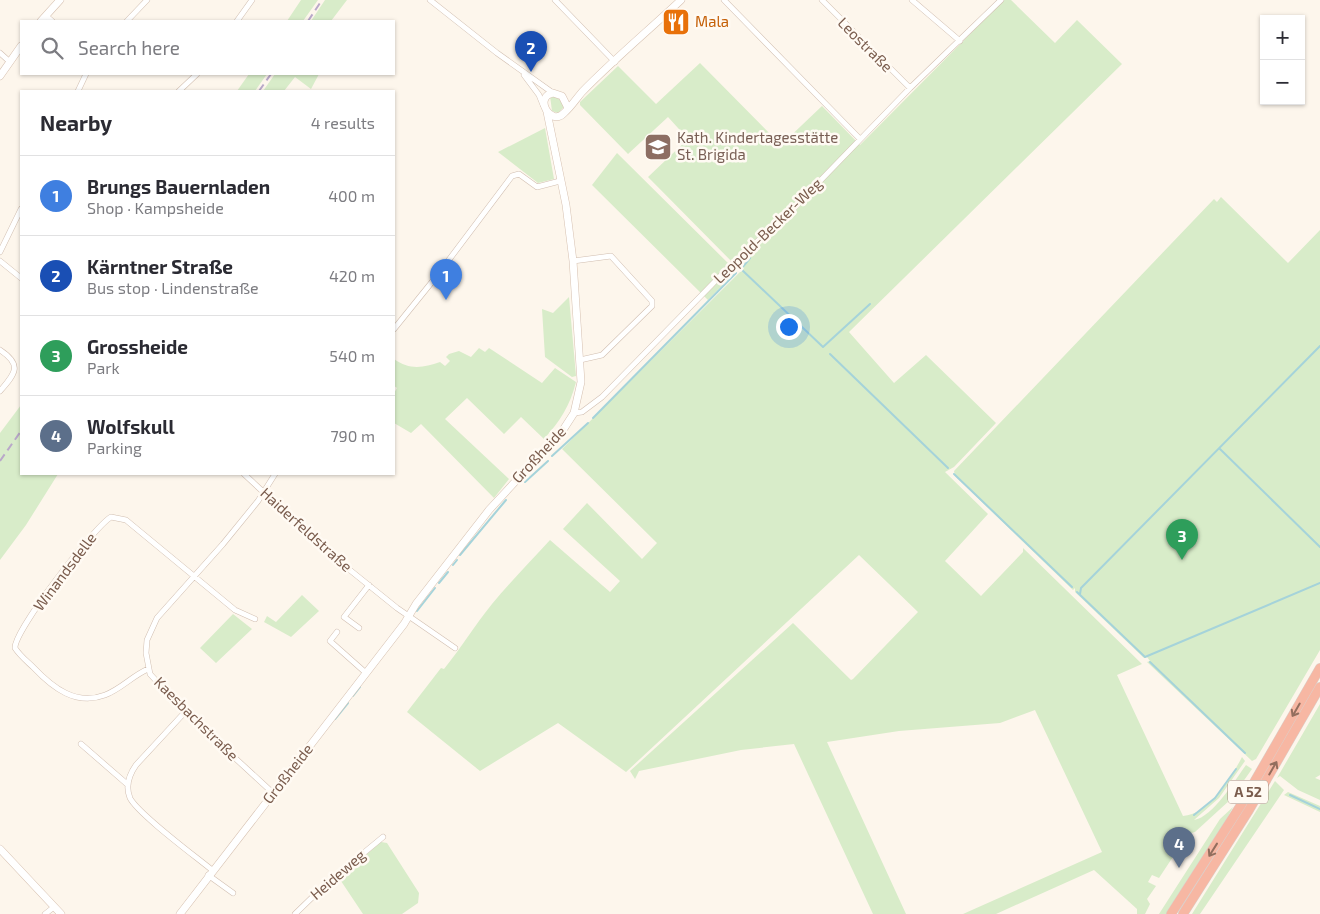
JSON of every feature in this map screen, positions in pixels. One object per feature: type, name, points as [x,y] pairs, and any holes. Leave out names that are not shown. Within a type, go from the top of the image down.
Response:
[{"type":"highway","name":"A 52","points":[[1171,914],[1240,805],[1320,668]]},
{"type":"highway","name":"A 52","points":[[1183,914],[1249,810],[1320,687]]},
{"type":"street","points":[[44,19],[60,0]]},
{"type":"street","points":[[128,20],[147,0]]},
{"type":"street","points":[[239,20],[252,0]]},
{"type":"street","points":[[555,0],[614,62]]},
{"type":"street","points":[[519,69],[532,84],[545,108],[556,117],[563,114],[582,92],[681,0]]},
{"type":"street","points":[[724,0],[860,139]]},
{"type":"street","name":"Leostraße","points":[[822,0],[910,88]]},
{"type":"street","points":[[912,0],[960,41]]},
{"type":"street","name":"Leopold-Becker-Weg","points":[[574,413],[582,412],[602,397],[732,264],[788,214],[910,88],[1001,0]]},
{"type":"street","points":[[432,1],[519,69],[553,92],[562,96],[582,92]]},
{"type":"street","points":[[0,76],[20,47]]},
{"type":"street","points":[[0,53],[10,62]]},
{"type":"street","points":[[78,90],[86,75]]},
{"type":"street","points":[[180,90],[196,75]]},
{"type":"street","points":[[545,108],[546,96],[553,92]]},
{"type":"street","points":[[562,96],[568,108]]},
{"type":"street","name":"Großheide","points":[[180,914],[489,510],[563,430],[574,413],[581,382],[573,261],[566,205],[545,108]]},
{"type":"street","name":"Großheide","points":[[551,133],[551,125],[556,117]]},
{"type":"street","points":[[395,328],[512,176],[519,174],[537,187],[560,181]]},
{"type":"street","points":[[0,252],[20,211]]},
{"type":"street","points":[[573,261],[611,256],[652,301],[652,306],[602,355],[580,360]]},
{"type":"street","points":[[0,261],[20,277]]},
{"type":"street","points":[[0,350],[10,357],[15,370],[13,376],[0,391]]},
{"type":"street","name":"Haiderfeldstraße","points":[[245,475],[330,554],[455,648]]},
{"type":"street","name":"Kaesbachstraße","points":[[273,793],[185,712],[148,669],[147,640],[157,618],[223,544],[274,475]]},
{"type":"street","name":"Winandsdelle","points":[[148,669],[134,675],[119,688],[103,696],[78,697],[68,695],[48,683],[16,651],[15,644],[37,607],[97,529],[110,517],[126,520],[235,610],[255,619]]},
{"type":"street","points":[[359,628],[344,617],[369,585]]},
{"type":"street","points":[[337,632],[330,642],[366,673]]},
{"type":"street","points":[[185,712],[136,765],[127,784],[129,797],[135,806],[233,893]]},
{"type":"street","points":[[81,744],[127,784]]},
{"type":"street","name":"Heideweg","points":[[295,914],[326,884],[383,837]]},
{"type":"street","points":[[0,848],[61,914]]},
{"type":"street","points":[[45,914],[54,907]]},
{"type":"green space","points":[[301,0],[318,0],[304,20],[288,20]]},
{"type":"green space","points":[[325,0],[347,0],[332,20],[312,20]]},
{"type":"green space","points":[[1004,0],[1011,0],[1055,43],[1077,20],[1122,64],[849,332],[894,383],[926,355],[996,423],[954,467],[945,472],[988,514],[945,561],[981,596],[1023,552],[1023,548],[1142,664],[1117,675],[1183,816],[1193,814],[1211,802],[1226,784],[1242,757],[1245,761],[1219,798],[1194,820],[1209,812],[1216,805],[1246,765],[1252,769],[1230,800],[1195,832],[1188,834],[1159,878],[1152,875],[1148,882],[1156,886],[1147,899],[1150,904],[1145,914],[1137,914],[1137,909],[1094,870],[996,914],[963,914],[1102,852],[1035,710],[1000,723],[899,731],[827,742],[906,914],[873,914],[794,744],[741,750],[639,771],[635,779],[630,771],[793,623],[851,680],[853,679],[918,612],[859,555],[626,772],[558,723],[480,771],[407,712],[441,668],[444,669],[492,604],[550,540],[610,592],[620,581],[563,529],[587,503],[642,559],[657,543],[562,449],[741,271],[648,177],[688,139],[668,117],[628,154],[580,105],[580,102],[618,66],[656,104],[700,63],[781,145],[822,106],[860,145]]},
{"type":"green space","points":[[248,75],[266,75],[256,90],[238,90]]},
{"type":"green space","points":[[274,75],[318,75],[311,89],[295,77],[285,90],[264,90]]},
{"type":"green space","points":[[552,95],[564,102],[564,107],[558,113],[552,111],[550,96]]},
{"type":"green space","points":[[545,128],[554,179],[538,183],[498,152]]},
{"type":"green space","points":[[617,153],[736,271],[708,300],[592,185]]},
{"type":"green space","points":[[1221,197],[1288,263],[1320,230],[1320,650],[1256,759],[1252,761],[1147,662],[1150,661],[1147,657],[1144,658],[1075,592],[1075,588],[1073,590],[955,476],[954,471],[1214,199],[1217,202]]},
{"type":"green space","points":[[569,297],[576,376],[572,377],[545,357],[542,309],[553,313]]},
{"type":"green space","points":[[479,348],[485,352],[489,348],[542,383],[555,368],[576,382],[564,413],[544,439],[521,417],[504,434],[467,398],[445,419],[509,479],[494,498],[421,424],[411,433],[395,424],[395,391],[397,388],[395,387],[395,360],[405,365],[422,367],[440,362],[445,366],[450,361],[446,357],[459,351],[471,357]]},
{"type":"green space","points":[[20,406],[20,475],[57,475],[26,525],[0,560],[0,433]]},
{"type":"green space","points":[[302,595],[319,611],[291,637],[264,622],[267,616],[276,622]]},
{"type":"green space","points":[[233,614],[252,629],[216,663],[200,648]]},
{"type":"green space","points":[[1320,704],[1320,775],[1315,778],[1320,780],[1320,800],[1298,790],[1280,776],[1277,778]]},
{"type":"green space","points":[[1275,781],[1284,790],[1200,914],[1192,914]]},
{"type":"green space","points":[[1288,792],[1320,806],[1320,812],[1284,795]]},
{"type":"green space","points":[[1233,807],[1214,843],[1167,914],[1159,914],[1220,819]]},
{"type":"green space","points":[[381,842],[387,843],[419,893],[418,903],[402,914],[363,914],[339,878]]},
{"type":"waterway","points":[[750,258],[741,269],[823,347],[870,304]]},
{"type":"waterway","points":[[593,418],[736,273]]},
{"type":"waterway","points":[[1080,594],[1081,588],[1320,346]]},
{"type":"waterway","points":[[830,354],[948,468]]},
{"type":"waterway","points":[[552,456],[588,423]]},
{"type":"waterway","points":[[1220,449],[1320,547]]},
{"type":"waterway","points":[[525,482],[548,461]]},
{"type":"waterway","points":[[954,474],[1072,587]]},
{"type":"waterway","points":[[460,555],[506,500]]},
{"type":"waterway","points":[[453,565],[457,560]]},
{"type":"waterway","points":[[439,583],[448,572]]},
{"type":"waterway","points":[[1145,657],[1320,583]]},
{"type":"waterway","points":[[417,611],[435,588]]},
{"type":"waterway","points":[[1077,592],[1144,656]]},
{"type":"waterway","points":[[1150,662],[1245,753]]},
{"type":"waterway","points":[[353,696],[360,687]]},
{"type":"waterway","points":[[335,719],[348,703]]},
{"type":"waterway","points":[[1194,815],[1215,798],[1236,769]]},
{"type":"waterway","points":[[1290,795],[1320,809]]},
{"type":"railway","points":[[309,20],[322,0]]},
{"type":"railway","points":[[260,90],[270,75]]},
{"type":"railway","points":[[0,461],[20,432]]},
{"type":"place","name":"Mala","points":[[676,22]]},
{"type":"place","name":"Kärntner Straße","points":[[531,72]]},
{"type":"place","name":"Kath. Kindertagesstätte St. Brigida","points":[[658,147]]},
{"type":"place","name":"Brungs Bauernladen","points":[[446,300]]},
{"type":"place","name":"Grossheide","points":[[1182,560]]},
{"type":"place","name":"Wolfskull","points":[[1179,868]]}]
